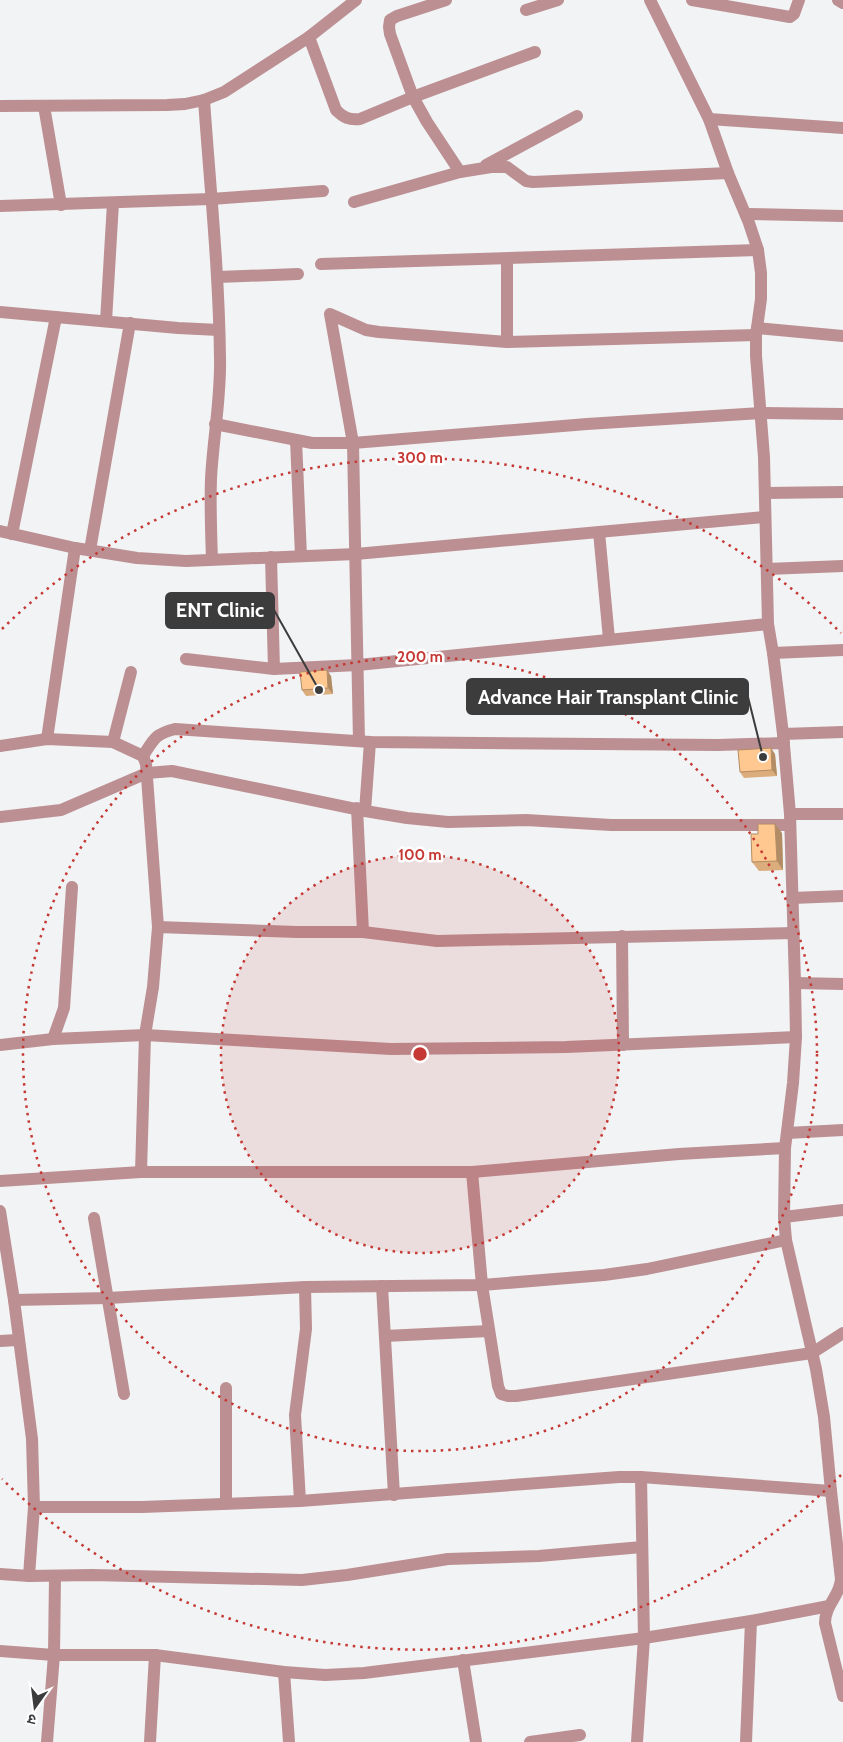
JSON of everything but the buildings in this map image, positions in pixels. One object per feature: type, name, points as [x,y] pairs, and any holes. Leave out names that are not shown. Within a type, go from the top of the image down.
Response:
[{"type":"street","points":[[0,106],[185,104],[204,100],[224,92],[310,36],[355,0]]},
{"type":"street","points":[[446,0],[397,16],[390,20],[389,28],[413,97],[460,172]]},
{"type":"street","points":[[526,10],[558,0]]},
{"type":"street","points":[[650,0],[709,119],[758,250],[762,285],[757,331],[756,371],[761,413],[765,493],[768,624],[784,739],[790,819],[794,932],[796,1037],[793,1083],[786,1133],[784,1217],[786,1240],[812,1353],[824,1417],[831,1491],[842,1564],[840,1588],[825,1613],[825,1623],[843,1696]]},
{"type":"street","points":[[692,0],[790,17],[794,14],[799,0]]},
{"type":"street","points":[[838,0],[843,3]]},
{"type":"street","points":[[310,36],[336,110],[343,117],[350,120],[360,119],[413,97],[535,52]]},
{"type":"street","points":[[204,100],[218,277],[220,378],[210,503],[212,559]]},
{"type":"street","points":[[44,106],[61,205]]},
{"type":"street","points":[[480,169],[577,116]]},
{"type":"street","points":[[709,119],[843,128]]},
{"type":"street","points":[[354,202],[460,172],[500,166],[506,167],[526,181],[533,182],[728,173]]},
{"type":"street","points":[[0,206],[211,199],[322,191]]},
{"type":"street","points":[[106,321],[113,203]]},
{"type":"street","points":[[746,214],[843,216]]},
{"type":"street","points":[[321,264],[758,250]]},
{"type":"street","points":[[507,259],[507,342]]},
{"type":"street","points":[[218,277],[298,274]]},
{"type":"street","points":[[0,312],[218,330]]},
{"type":"street","points":[[363,932],[361,810],[364,742],[358,664],[353,443],[330,314],[357,327],[379,332],[507,342],[757,331],[843,336]]},
{"type":"street","points":[[56,317],[6,533],[75,548],[163,560],[212,559],[356,554],[765,517]]},
{"type":"street","points":[[90,550],[130,323]]},
{"type":"street","points":[[215,424],[296,440],[328,444],[761,413],[843,414]]},
{"type":"street","points":[[296,440],[301,556]]},
{"type":"street","points":[[765,493],[843,492]]},
{"type":"street","points":[[599,532],[609,639]]},
{"type":"street","points":[[46,739],[75,548]]},
{"type":"street","points":[[271,557],[274,669]]},
{"type":"street","points":[[766,569],[843,566]]},
{"type":"street","points":[[186,659],[274,669],[358,664],[768,624]]},
{"type":"street","points":[[773,653],[843,650]]},
{"type":"street","points":[[113,742],[131,672]]},
{"type":"street","points":[[143,756],[154,739],[162,732],[176,729],[364,742],[690,745],[784,739],[843,732]]},
{"type":"street","points":[[0,746],[46,739],[113,742],[143,756],[146,764],[158,927],[153,987],[145,1035],[141,1172]]},
{"type":"street","points":[[0,817],[61,810],[146,773],[172,771],[361,810],[407,818],[448,822],[511,820],[611,825],[790,819],[843,814]]},
{"type":"street","points":[[53,1039],[64,1008],[72,887]]},
{"type":"street","points":[[792,898],[843,896]]},
{"type":"street","points":[[158,927],[297,932],[363,932],[437,941],[794,932]]},
{"type":"street","points":[[622,936],[623,1045]]},
{"type":"street","points":[[795,983],[843,984]]},
{"type":"street","points":[[0,1045],[53,1039],[145,1035],[391,1049],[566,1047],[796,1037]]},
{"type":"street","points":[[786,1133],[843,1130]]},
{"type":"street","points":[[0,1181],[141,1172],[472,1172],[680,1154],[785,1148]]},
{"type":"street","points":[[472,1172],[482,1285],[498,1386],[501,1394],[508,1396],[812,1353],[843,1333]]},
{"type":"street","points":[[784,1217],[843,1210]]},
{"type":"street","points":[[0,1212],[2,1237],[14,1300],[32,1439],[34,1507],[29,1576]]},
{"type":"street","points":[[94,1218],[124,1394]]},
{"type":"street","points":[[14,1300],[108,1298],[305,1287],[482,1285],[604,1275],[647,1269],[786,1240]]},
{"type":"street","points":[[382,1286],[394,1495]]},
{"type":"street","points":[[300,1501],[295,1415],[306,1329],[305,1287]]},
{"type":"street","points":[[385,1336],[489,1330]]},
{"type":"street","points":[[0,1341],[18,1340]]},
{"type":"street","points":[[226,1388],[226,1503]]},
{"type":"street","points":[[34,1507],[142,1507],[300,1501],[641,1477],[831,1491]]},
{"type":"street","points":[[637,1742],[644,1638],[641,1477]]},
{"type":"street","points":[[0,1574],[302,1580],[347,1576],[448,1560],[539,1556],[642,1546]]},
{"type":"street","points":[[47,1742],[54,1655],[55,1576]]},
{"type":"street","points":[[0,1651],[54,1655],[155,1655],[284,1672],[325,1675],[364,1673],[644,1638],[829,1606]]},
{"type":"street","points":[[746,1742],[751,1621]]},
{"type":"street","points":[[150,1742],[155,1655]]},
{"type":"street","points":[[463,1660],[476,1742]]},
{"type":"street","points":[[284,1672],[289,1742]]},
{"type":"street","points":[[530,1742],[580,1735]]},
{"type":"place","name":"ENT Clinic","points":[[319,690]]},
{"type":"place","name":"Advance Hair Transplant Clinic","points":[[763,757]]}]
